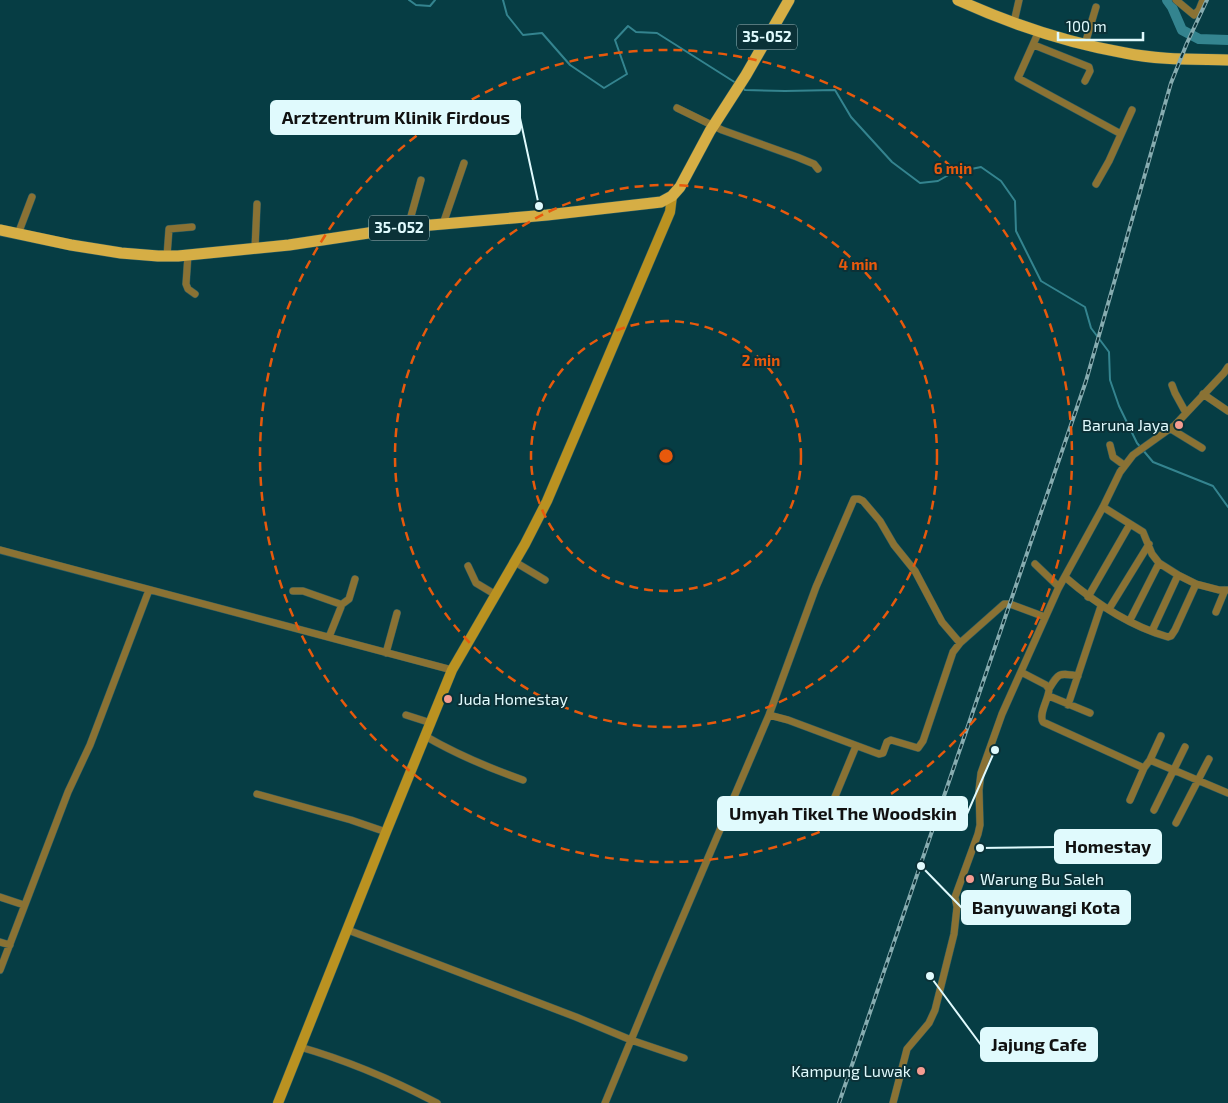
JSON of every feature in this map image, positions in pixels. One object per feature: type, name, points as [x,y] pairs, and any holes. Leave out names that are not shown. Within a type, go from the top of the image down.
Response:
[{"type":"main road","name":"35-052","points":[[0,230],[97,250],[134,255],[167,256],[255,248],[408,227],[660,202],[672,196],[683,182],[713,125],[746,75],[789,0]]},
{"type":"main road","points":[[958,0],[1014,22],[1036,38],[1084,44],[1126,54],[1228,60]]},
{"type":"street","points":[[1014,22],[1019,0]]},
{"type":"street","points":[[1176,0],[1194,14],[1199,10],[1203,0]]},
{"type":"street","points":[[1084,44],[1096,7]]},
{"type":"street","points":[[1085,81],[1090,71],[1089,67],[1036,38],[1018,78],[1121,134]]},
{"type":"street","points":[[676,108],[743,139],[814,164],[818,169]]},
{"type":"street","points":[[1096,184],[1132,110]]},
{"type":"street","points":[[443,224],[464,163]]},
{"type":"street","points":[[408,227],[421,180]]},
{"type":"street","points":[[278,1103],[452,670],[515,562],[547,501],[670,212],[672,196]]},
{"type":"street","points":[[18,234],[32,197]]},
{"type":"street","points":[[255,248],[257,204]]},
{"type":"street","points":[[167,256],[169,229],[192,227]]},
{"type":"street","points":[[188,255],[186,284],[188,289],[195,294]]},
{"type":"street","points":[[893,1103],[907,1049],[929,1023],[935,1010],[956,926],[956,897],[980,825],[979,790],[981,773],[1002,714],[1020,672],[1059,587],[1124,465],[1144,446],[1171,429],[1203,394],[1227,372]]},
{"type":"street","points":[[1172,384],[1174,393],[1186,413]]},
{"type":"street","points":[[1203,394],[1228,411]]},
{"type":"street","points":[[1171,429],[1181,437],[1202,448]]},
{"type":"street","points":[[1110,445],[1113,457],[1124,465]]},
{"type":"street","points":[[605,1103],[769,715],[816,587],[854,499],[862,501],[880,521],[894,545],[915,571],[942,622],[960,643]]},
{"type":"street","points":[[1103,507],[1143,532],[1152,554],[1159,563],[1178,576],[1196,584],[1226,590],[1216,612]]},
{"type":"street","points":[[1088,597],[1130,524]]},
{"type":"street","points":[[1109,609],[1149,544]]},
{"type":"street","points":[[0,550],[452,670]]},
{"type":"street","points":[[515,562],[545,580]]},
{"type":"street","points":[[1130,620],[1159,563]]},
{"type":"street","points":[[1035,564],[1059,587]]},
{"type":"street","points":[[468,566],[476,583],[496,594]]},
{"type":"street","points":[[1152,631],[1178,576]]},
{"type":"street","points":[[1065,577],[1101,606],[1152,631],[1167,636],[1171,636],[1196,584]]},
{"type":"street","points":[[329,637],[341,605],[349,599],[355,580]]},
{"type":"street","points":[[0,970],[68,792],[90,745],[149,590]]},
{"type":"street","points":[[293,592],[304,590],[341,605]]},
{"type":"street","points":[[769,715],[788,720],[879,754],[883,753],[889,741],[915,749],[919,748],[953,652],[960,643],[1004,604],[1010,604],[1045,618]]},
{"type":"street","points":[[1068,705],[1101,606]]},
{"type":"street","points":[[386,653],[397,613]]},
{"type":"street","points":[[1020,672],[1068,705],[1090,713]]},
{"type":"street","points":[[1078,676],[1060,674],[1057,676],[1041,716],[1043,722],[1144,768]]},
{"type":"street","points":[[406,715],[431,722]]},
{"type":"street","points":[[425,736],[489,768],[523,780]]},
{"type":"street","points":[[1130,800],[1160,736]]},
{"type":"street","points":[[827,816],[856,746]]},
{"type":"street","points":[[1154,810],[1185,747]]},
{"type":"street","points":[[1176,822],[1209,759]]},
{"type":"street","points":[[1150,760],[1228,793]]},
{"type":"street","points":[[257,794],[351,820],[386,832]]},
{"type":"street","points":[[0,897],[24,905]]},
{"type":"street","points":[[348,930],[576,1017],[631,1040],[684,1058]]},
{"type":"street","points":[[0,942],[10,945]]},
{"type":"street","points":[[300,1047],[343,1060],[376,1073],[437,1103]]},
{"type":"waterway","points":[[409,0],[416,5],[430,6],[435,0]]},
{"type":"waterway","points":[[503,0],[507,15],[523,35],[542,33],[570,65],[604,88],[627,74],[615,40],[628,26],[636,32],[657,33],[736,83]]},
{"type":"waterway","points":[[1167,0],[1182,30],[1199,39],[1228,40]]},
{"type":"waterway","points":[[742,87],[745,90],[835,90],[851,117],[892,162],[920,183],[938,181],[952,173],[981,167],[1001,181],[1015,201],[1016,231],[1041,281],[1085,307],[1091,328],[1109,352],[1110,380],[1119,406],[1137,443],[1153,462],[1213,486],[1228,507]]},
{"type":"railway","points":[[839,1103],[1086,381],[1171,83],[1207,0]]},
{"type":"place","name":"Arztzentrum Klinik Firdous","points":[[539,206]]},
{"type":"place","name":"Baruna Jaya","points":[[1179,425]]},
{"type":"place","name":"Juda Homestay","points":[[448,699]]},
{"type":"place","name":"Umyah Tikel The Woodskin","points":[[995,750]]},
{"type":"place","name":"Homestay","points":[[980,848]]},
{"type":"place","name":"Banyuwangi Kota","points":[[921,866]]},
{"type":"place","name":"Warung Bu Saleh","points":[[970,879]]},
{"type":"place","name":"Jajung Cafe","points":[[930,976]]},
{"type":"place","name":"Kampung Luwak","points":[[921,1071]]}]
